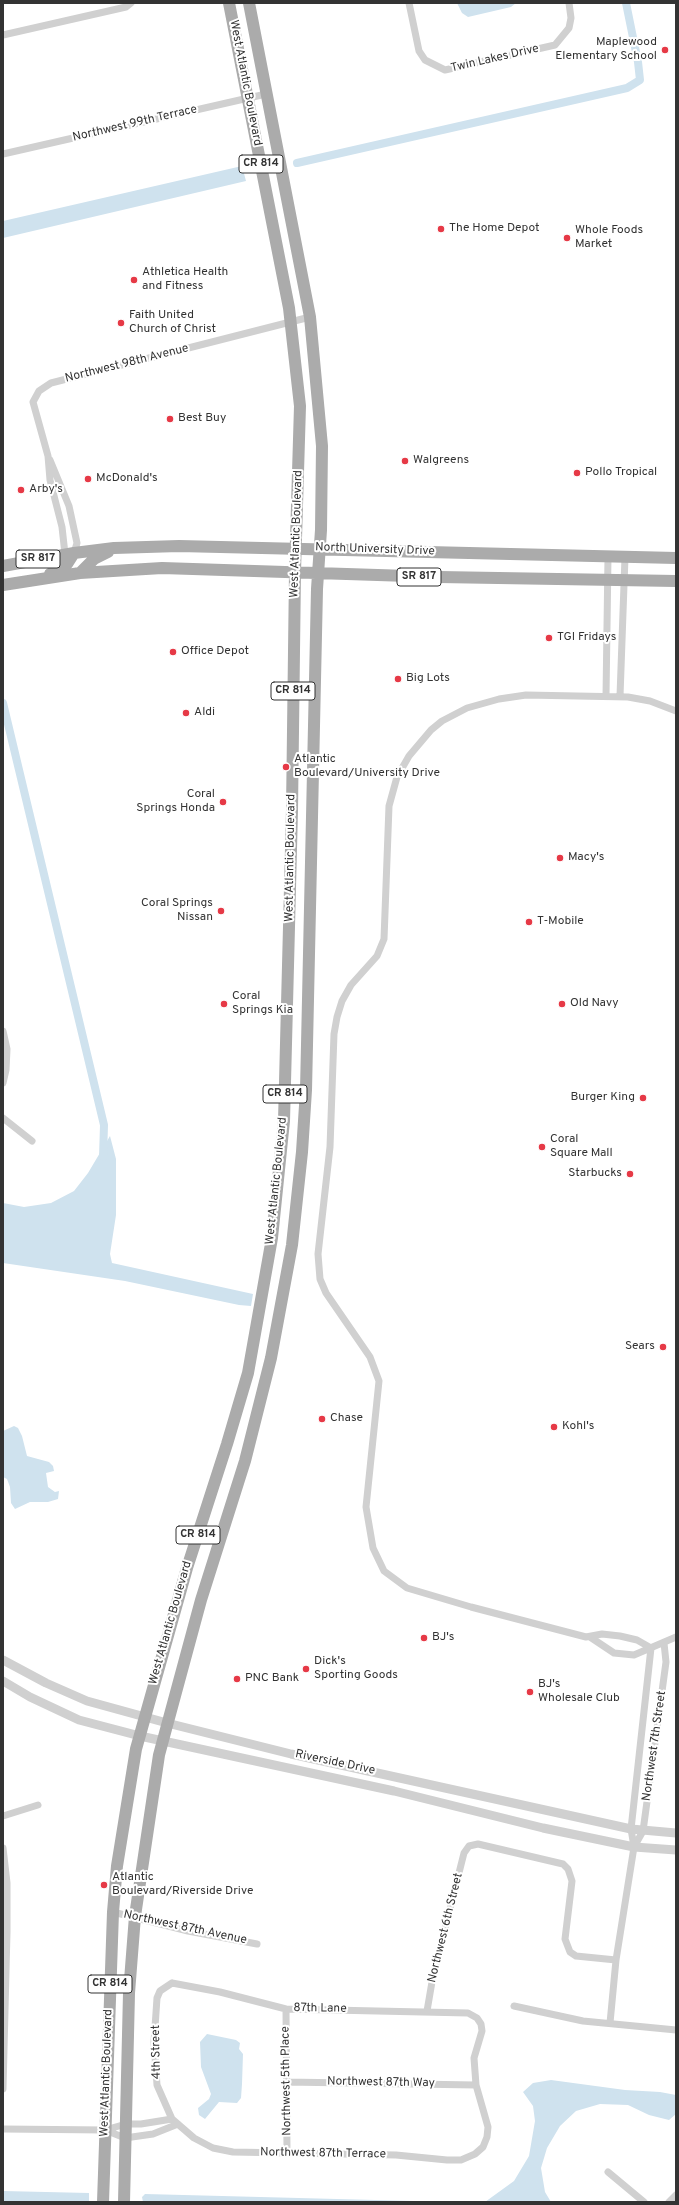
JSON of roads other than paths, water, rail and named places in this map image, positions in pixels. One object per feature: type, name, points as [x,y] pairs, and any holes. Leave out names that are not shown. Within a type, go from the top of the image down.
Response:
[{"type":"main road","name":"West Atlantic Boulevard","points":[[103,2202],[113,1912],[117,1866],[140,1736],[145,1717],[187,1568],[242,1394],[264,1288],[278,1194],[284,1115],[292,810],[295,572],[300,406],[291,322],[229,3]]},
{"type":"main road","name":"West Atlantic Boulevard","points":[[124,2202],[129,1992],[135,1916],[145,1840],[166,1723],[201,1600],[245,1460],[280,1317],[300,1179],[306,1090],[322,446],[310,317],[249,3]]},
{"type":"main road","name":"North University Drive","points":[[3,566],[69,553],[114,548],[179,546],[676,558]]},
{"type":"main road","points":[[80,573],[94,559],[114,548]]},
{"type":"main road","points":[[45,577],[67,564],[69,553]]},
{"type":"main road","name":"North University Drive","points":[[3,585],[45,577],[80,573],[162,568],[438,577],[676,581]]},
{"type":"street","points":[[3,35],[126,7],[131,3]]},
{"type":"street","name":"Twin Lakes Drive","points":[[409,3],[419,51],[425,60],[445,70],[555,45],[569,28],[571,18],[569,3]]},
{"type":"street","name":"Northwest 99th Terrace","points":[[3,154],[266,94]]},
{"type":"street","name":"Northwest 98th Avenue","points":[[48,456],[33,402],[39,391],[50,383],[310,317]]},
{"type":"street","points":[[48,456],[58,475],[69,506],[77,543],[69,553]]},
{"type":"street","points":[[48,456],[50,480],[69,553]]},
{"type":"street","points":[[606,696],[608,557]]},
{"type":"street","points":[[620,696],[625,557]]},
{"type":"street","points":[[676,711],[650,701],[620,696],[526,695],[491,700],[467,708],[431,730],[416,746],[402,768],[389,806],[384,939],[377,956],[352,985],[342,1001],[337,1017],[334,1034],[330,1147],[318,1254],[320,1279],[326,1293],[370,1357],[379,1381],[366,1507],[373,1548],[384,1571],[407,1588],[471,1607],[590,1637],[614,1653],[634,1655],[664,1644],[676,1637]]},
{"type":"street","points":[[3,1031],[7,1049],[6,1070],[3,1083]]},
{"type":"street","points":[[3,1118],[32,1141]]},
{"type":"street","points":[[590,1637],[602,1634],[620,1636],[637,1640],[651,1648]]},
{"type":"street","name":"Northwest 7th Street","points":[[634,1847],[643,1831],[666,1662],[664,1644]]},
{"type":"street","name":"Northwest 7th Street","points":[[610,2023],[616,1960],[634,1847],[631,1829],[651,1648]]},
{"type":"street","name":"Riverside Drive","points":[[3,1660],[46,1683],[87,1701],[166,1723],[291,1754],[631,1829],[676,1833]]},
{"type":"street","name":"Riverside Drive","points":[[3,1681],[30,1697],[79,1720],[140,1736],[394,1791],[543,1828],[634,1847],[676,1850]]},
{"type":"street","points":[[3,1816],[38,1805]]},
{"type":"street","name":"Northwest 6th Street","points":[[427,2011],[433,1976],[464,1853],[469,1846],[478,1844],[563,1864],[568,1869],[572,1881],[565,1939],[570,1952],[576,1956],[616,1960]]},
{"type":"street","points":[[3,1848],[7,1883],[7,1932],[3,2089]]},
{"type":"street","name":"Northwest 87th Avenue","points":[[113,1912],[135,1916],[188,1931],[257,1944]]},
{"type":"street","name":"87th Lane","points":[[166,1986],[172,1983],[220,1992],[286,2009],[468,2012],[477,2018],[481,2024],[482,2031],[474,2058],[476,2085]]},
{"type":"street","name":"4th Street","points":[[166,1986],[160,1990],[157,1998],[155,2065],[157,2085],[175,2122]]},
{"type":"street","points":[[514,2006],[583,2021],[676,2030]]},
{"type":"street","name":"Northwest 5th Place","points":[[286,2009],[287,2152]]},
{"type":"street","name":"Northwest 87th Way","points":[[286,2082],[476,2085]]},
{"type":"street","name":"Northwest 87th Terrace","points":[[175,2122],[194,2138],[213,2148],[233,2152],[287,2152],[462,2160],[475,2154],[483,2147],[487,2137],[488,2127],[476,2085]]},
{"type":"street","points":[[105,2130],[125,2138],[153,2134],[175,2122]]},
{"type":"street","points":[[3,2129],[105,2130],[126,2124],[175,2122]]},
{"type":"street","points":[[608,2172],[644,2202]]},
{"type":"street","points":[[669,2202],[676,2195]]},
{"type":"water","points":[[457,3],[516,3],[511,7],[468,17],[462,13]]},
{"type":"water","points":[[242,166],[246,181],[3,238],[3,221]]},
{"type":"water","points":[[110,1136],[116,1159],[116,1215],[110,1254],[112,1263],[253,1294],[251,1306],[239,1305],[125,1281],[3,1263],[3,1203],[24,1207],[51,1203],[74,1191],[88,1173]]},
{"type":"water","points":[[14,1426],[18,1428],[22,1436],[27,1456],[49,1462],[53,1466],[54,1471],[46,1473],[48,1487],[55,1492],[59,1491],[58,1499],[48,1502],[30,1502],[15,1509],[11,1503],[10,1487],[7,1479],[3,1477],[3,1431]]},
{"type":"water","points":[[207,2034],[236,2040],[240,2043],[239,2049],[243,2054],[241,2098],[237,2103],[219,2102],[205,2119],[199,2115],[198,2108],[209,2099],[211,2094],[201,2067],[200,2042]]},
{"type":"water","points":[[551,2080],[676,2095],[676,2114],[669,2120],[649,2115],[628,2105],[600,2104],[576,2111],[560,2126],[547,2148],[541,2168],[545,2192],[551,2202],[485,2202],[514,2181],[529,2156],[535,2121],[533,2106],[523,2092],[533,2083]]},
{"type":"water","points":[[3,2191],[89,2193],[89,2202],[3,2202]]},
{"type":"water","points":[[145,2194],[419,2202],[143,2202],[142,2197]]},
{"type":"waterway","points":[[297,163],[627,88],[640,80],[638,62],[626,3]]},
{"type":"waterway","points":[[3,703],[104,1125],[103,1157]]},
{"type":"place","name":"Maplewood Elementary School","points":[[665,50]]},
{"type":"place","name":"The Home Depot","points":[[441,229]]},
{"type":"place","name":"Whole Foods Market","points":[[567,238]]},
{"type":"place","name":"Athletica Health and Fitness","points":[[134,280]]},
{"type":"place","name":"Faith United Church of Christ","points":[[121,323]]},
{"type":"place","name":"Best Buy","points":[[170,419]]},
{"type":"place","name":"Walgreens","points":[[405,461]]},
{"type":"place","name":"Pollo Tropical","points":[[577,473]]},
{"type":"place","name":"McDonald's","points":[[88,479]]},
{"type":"place","name":"Arby's","points":[[21,490]]},
{"type":"place","name":"TGI Fridays","points":[[549,638]]},
{"type":"place","name":"Office Depot","points":[[173,652]]},
{"type":"place","name":"Big Lots","points":[[398,679]]},
{"type":"place","name":"Aldi","points":[[186,713]]},
{"type":"place","name":"Atlantic Boulevard/University Drive","points":[[286,767]]},
{"type":"place","name":"Coral Springs Honda","points":[[223,802]]},
{"type":"place","name":"Macy's","points":[[560,858]]},
{"type":"place","name":"Coral Springs Nissan","points":[[221,911]]},
{"type":"place","name":"T-Mobile","points":[[529,922]]},
{"type":"place","name":"Coral Springs Kia","points":[[224,1004]]},
{"type":"place","name":"Old Navy","points":[[562,1004]]},
{"type":"place","name":"Burger King","points":[[643,1098]]},
{"type":"place","name":"Coral Square Mall","points":[[542,1147]]},
{"type":"place","name":"Starbucks","points":[[630,1174]]},
{"type":"place","name":"Sears","points":[[663,1347]]},
{"type":"place","name":"Chase","points":[[322,1419]]},
{"type":"place","name":"Kohl's","points":[[554,1427]]},
{"type":"place","name":"BJ's","points":[[424,1638]]},
{"type":"place","name":"Dick's Sporting Goods","points":[[306,1669]]},
{"type":"place","name":"PNC Bank","points":[[237,1679]]},
{"type":"place","name":"BJ's Wholesale Club","points":[[530,1692]]},
{"type":"place","name":"Atlantic Boulevard/Riverside Drive","points":[[104,1885]]}]
